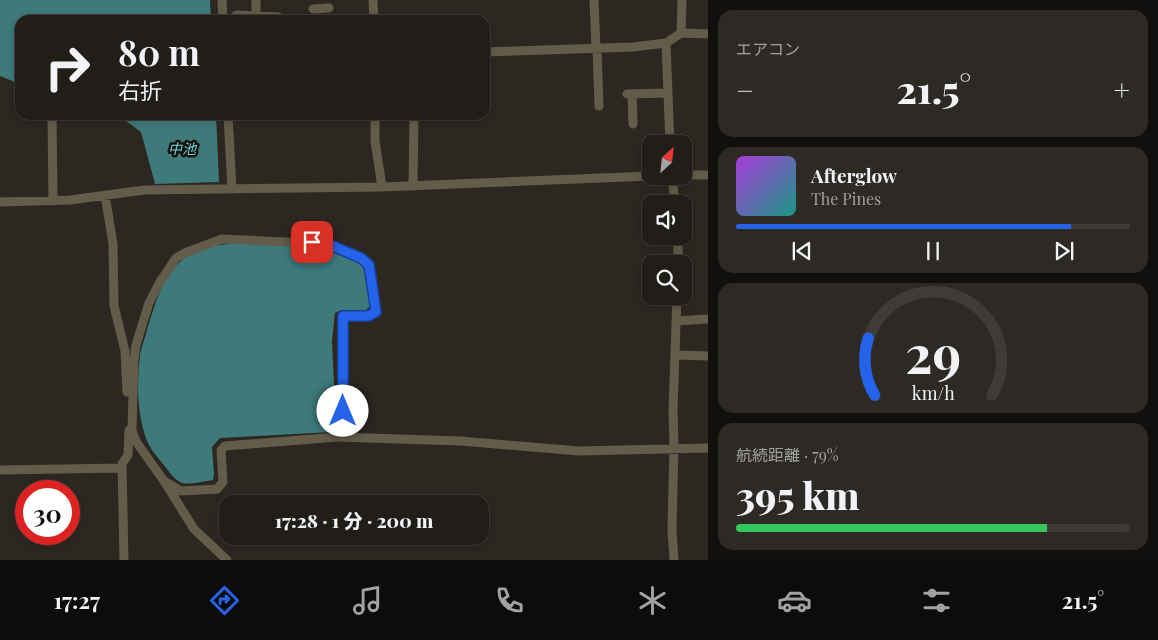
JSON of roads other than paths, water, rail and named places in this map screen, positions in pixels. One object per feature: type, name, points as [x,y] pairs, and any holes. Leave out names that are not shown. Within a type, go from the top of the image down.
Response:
[{"type":"street","points":[[222,0],[223,15]]},
{"type":"street","points":[[256,0],[256,15]]},
{"type":"street","points":[[373,0],[374,15]]},
{"type":"street","points":[[594,0],[599,106]]},
{"type":"street","points":[[681,33],[682,0]]},
{"type":"street","points":[[490,52],[633,47],[666,43],[681,33],[708,34]]},
{"type":"street","points":[[666,43],[670,135]]},
{"type":"street","points":[[633,124],[630,94],[668,93]]},
{"type":"street","points":[[50,120],[47,129],[47,165],[53,201]]},
{"type":"street","points":[[228,120],[232,189]]},
{"type":"street","points":[[375,120],[376,148],[382,187]]},
{"type":"street","points":[[413,186],[414,120]]},
{"type":"street","points":[[692,175],[708,175]]},
{"type":"street","points":[[0,202],[53,201],[144,190],[382,187],[642,176]]},
{"type":"street","points":[[105,195],[113,244],[114,306],[116,320],[123,339],[126,365],[130,444],[128,455],[122,464],[124,560]]},
{"type":"street","points":[[227,560],[194,529],[164,481],[137,443],[132,431],[136,344],[149,303],[176,258],[222,239],[328,244],[361,258],[369,265],[376,312],[368,316],[343,316],[343,430],[338,437]]},
{"type":"street","points":[[674,560],[672,530],[677,305]]},
{"type":"street","points":[[676,321],[708,319]]},
{"type":"street","points":[[675,355],[708,356]]},
{"type":"street","points":[[164,481],[181,491],[217,489],[223,482],[221,450],[225,446],[338,437],[461,441],[579,451],[708,448]]},
{"type":"street","points":[[0,470],[122,468]]},
{"type":"water","points":[[0,0],[210,0],[211,15],[15,15],[15,82],[0,76]]},
{"type":"water","name":"中池","points":[[124,120],[216,120],[219,182],[155,184],[141,132]]},
{"type":"water","points":[[268,243],[336,250],[349,254],[359,260],[369,272],[370,306],[363,313],[341,310],[335,313],[332,341],[336,426],[331,432],[220,438],[212,447],[213,480],[182,483],[171,475],[149,445],[145,437],[140,414],[138,385],[140,356],[157,299],[173,269],[189,255],[217,245]]}]
